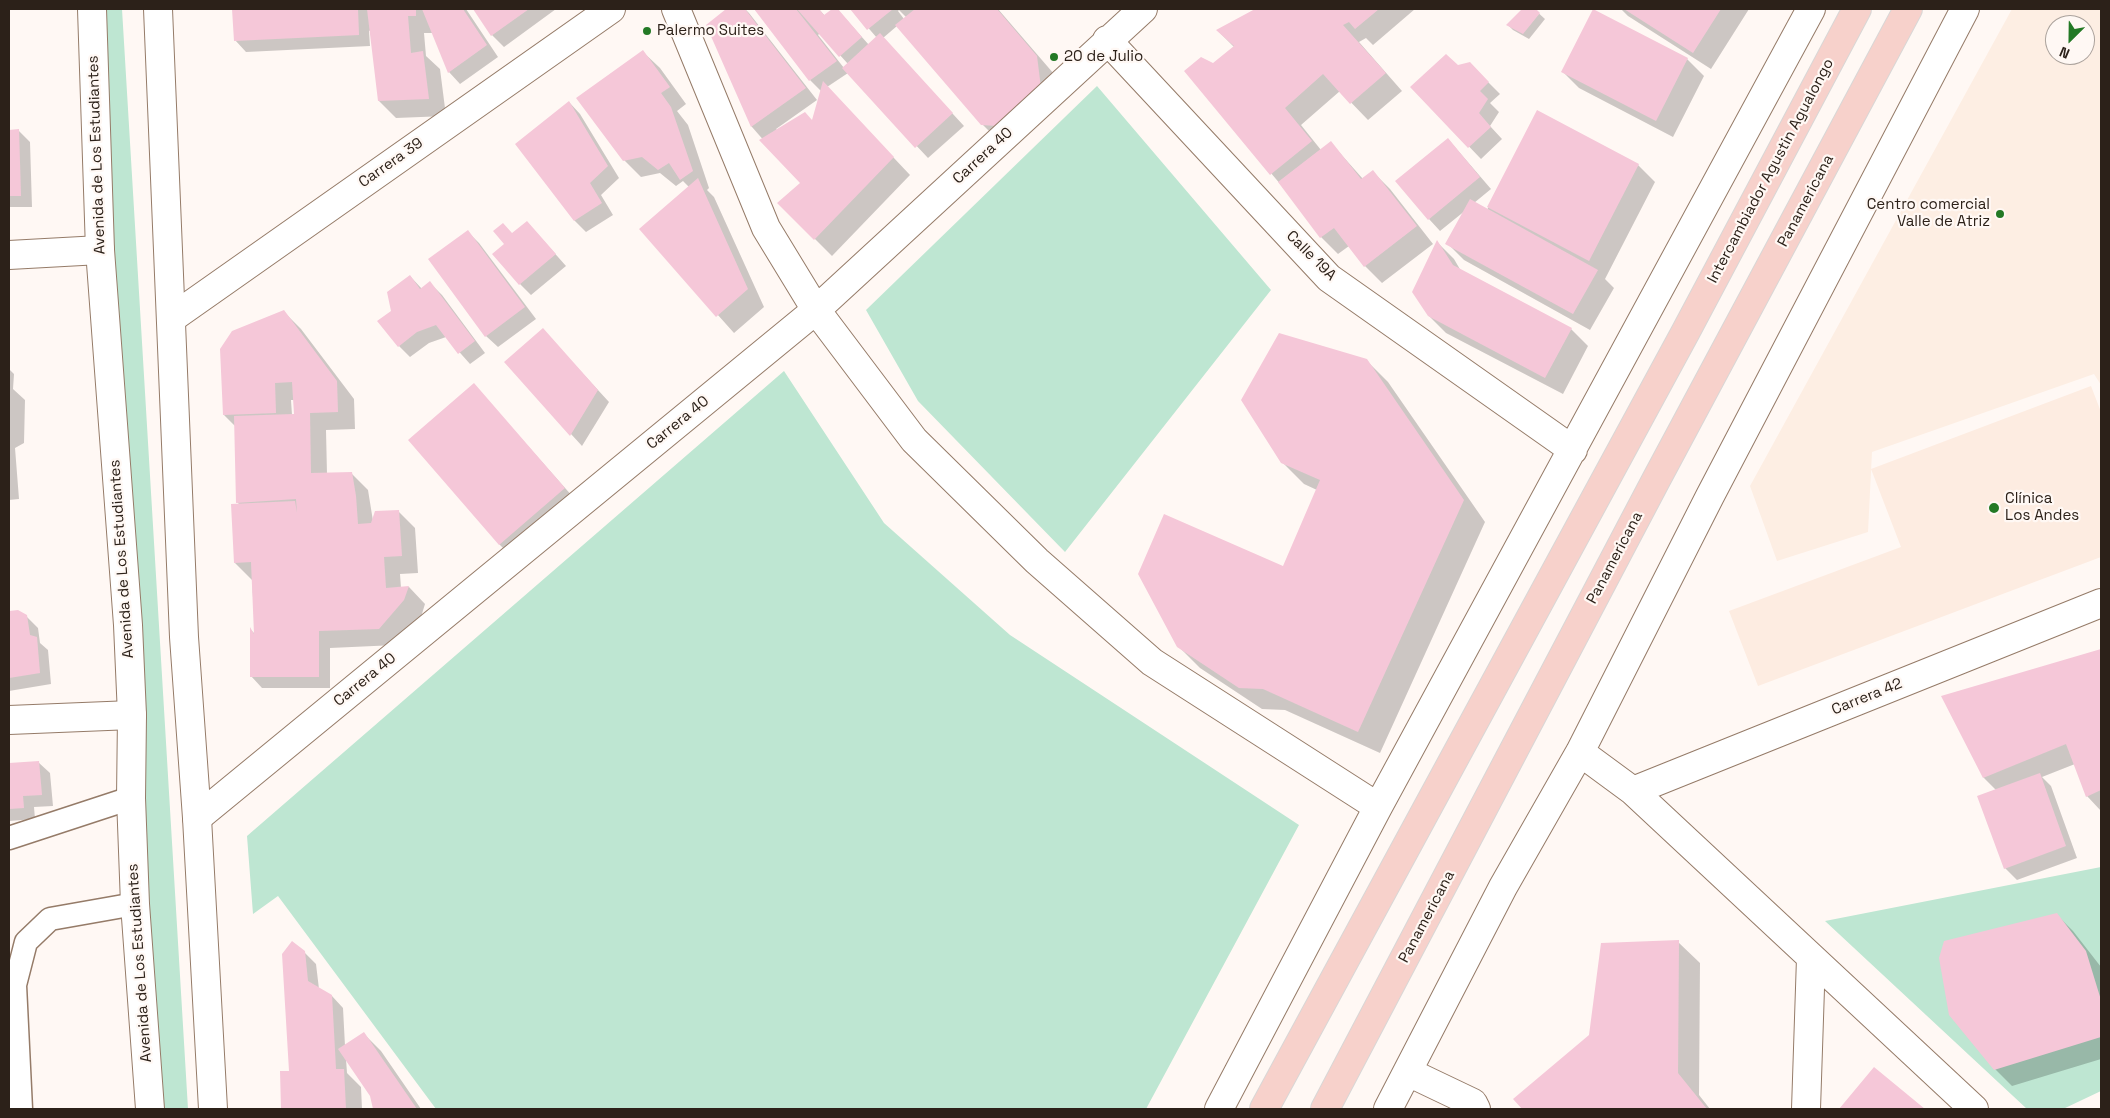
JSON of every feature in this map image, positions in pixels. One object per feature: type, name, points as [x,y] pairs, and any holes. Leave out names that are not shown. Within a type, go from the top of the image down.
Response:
[{"type":"main road","name":"Intercambiador Agustin Agualongo","points":[[1264,1109],[1686,333],[1857,9]]},
{"type":"main road","name":"Panamericana","points":[[1325,1109],[1642,506],[1908,9]]},
{"type":"street","name":"Avenida de Los Estudiantes","points":[[92,9],[100,250],[128,626],[132,716],[131,798],[135,904],[150,1109]]},
{"type":"street","points":[[158,9],[184,637],[213,1109]]},
{"type":"street","name":"Carrera 39","points":[[172,318],[611,9]]},
{"type":"street","points":[[676,9],[766,228],[816,310],[914,440],[1037,561],[1152,662],[1378,807]]},
{"type":"street","name":"Carrera 40","points":[[196,818],[816,310],[1143,9]]},
{"type":"street","points":[[1219,1109],[1378,807],[1811,9]]},
{"type":"street","points":[[1388,1109],[1502,887],[1580,752],[1710,496],[1965,9]]},
{"type":"street","name":"Calle 19A","points":[[1108,40],[1329,278],[1573,450]]},
{"type":"street","points":[[9,255],[100,250]]},
{"type":"street","name":"Carrera 42","points":[[1633,791],[2101,603]]},
{"type":"street","points":[[9,720],[132,716]]},
{"type":"street","points":[[1580,752],[1633,791],[1974,1109]]},
{"type":"street","points":[[1806,1109],[1811,958]]},
{"type":"street","points":[[1408,1072],[1474,1103],[1476,1109]]},
{"type":"lane","points":[[9,838],[131,798]]},
{"type":"lane","points":[[21,1109],[15,985],[26,942],[50,919],[135,904]]},
{"type":"shaded area","name":"Centro comercial Valle de Atriz","points":[[2012,9],[2101,9],[2101,385],[2094,374],[1872,452],[1868,532],[1777,561],[1750,486]]},
{"type":"shaded area","name":"Clínica Los Andes","points":[[2091,386],[2101,412],[2101,557],[1758,686],[1729,611],[1901,547],[1871,469]]},
{"type":"green space","points":[[85,9],[122,9],[188,1109],[152,1109]]},
{"type":"green space","points":[[1097,86],[1271,290],[1065,552],[918,401],[866,310]]},
{"type":"green space","points":[[784,371],[884,523],[1010,635],[1299,825],[1146,1109],[436,1109],[278,896],[253,914],[247,836]]},
{"type":"green space","points":[[2101,867],[2101,1091],[2063,1109],[2027,1109],[1825,921]]},
{"type":"building","points":[[232,9],[358,9],[359,35],[234,41]]},
{"type":"building","points":[[367,9],[416,9],[416,16],[408,16],[411,53],[423,51],[429,99],[378,101]]},
{"type":"building","points":[[422,9],[463,9],[487,45],[448,73]]},
{"type":"building","points":[[473,9],[529,9],[491,36]]},
{"type":"building","points":[[726,9],[745,9],[806,88],[751,127],[706,25]]},
{"type":"building","points":[[754,9],[796,9],[837,61],[809,81]]},
{"type":"building","points":[[797,9],[819,9],[824,15],[832,9],[838,9],[862,37],[839,57]]},
{"type":"building","points":[[850,9],[893,9],[867,30]]},
{"type":"building","points":[[915,9],[997,9],[1037,56],[1041,88],[998,126],[981,125],[895,25]]},
{"type":"building","points":[[1255,9],[1379,9],[1355,29],[1349,22],[1343,25],[1386,73],[1350,104],[1323,74],[1285,108],[1312,141],[1270,175],[1184,71],[1201,57],[1213,63],[1234,46],[1216,30]]},
{"type":"building","points":[[1522,9],[1536,9],[1540,13],[1523,34],[1506,25]]},
{"type":"building","points":[[1593,9],[1688,58],[1656,121],[1561,72]]},
{"type":"building","points":[[1624,9],[1721,9],[1693,53]]},
{"type":"building","points":[[880,33],[953,113],[915,148],[842,68]]},
{"type":"building","points":[[643,50],[670,87],[661,93],[671,107],[693,171],[680,180],[669,163],[658,170],[642,157],[623,161],[576,98]]},
{"type":"building","points":[[1446,54],[1458,65],[1470,62],[1489,82],[1480,91],[1488,99],[1479,113],[1491,127],[1468,148],[1410,87]]},
{"type":"building","points":[[823,81],[894,157],[814,240],[777,203],[800,183],[759,140],[805,112],[812,120]]},
{"type":"building","points":[[569,101],[608,166],[590,183],[602,203],[574,221],[515,144]]},
{"type":"building","points":[[1537,110],[1639,164],[1589,261],[1487,207]]},
{"type":"building","points":[[19,129],[21,196],[9,196],[9,130]]},
{"type":"building","points":[[1448,138],[1480,177],[1428,220],[1395,181]]},
{"type":"building","points":[[1331,141],[1361,179],[1373,170],[1417,226],[1364,267],[1334,228],[1320,238],[1278,182]]},
{"type":"building","points":[[698,178],[748,289],[716,317],[639,229]]},
{"type":"building","points":[[1470,199],[1598,270],[1573,314],[1445,244]]},
{"type":"building","points":[[527,221],[556,254],[519,285],[492,254],[504,244],[493,231],[503,223],[512,233]]},
{"type":"building","points":[[468,230],[525,307],[485,337],[428,259]]},
{"type":"building","points":[[1437,240],[1453,265],[1572,328],[1545,378],[1428,316],[1412,292]]},
{"type":"building","points":[[410,275],[420,289],[430,281],[475,341],[458,354],[436,325],[417,332],[398,347],[377,321],[391,311],[387,292]]},
{"type":"building","points":[[284,310],[337,381],[338,412],[310,413],[311,473],[352,472],[358,524],[371,523],[375,511],[399,510],[402,556],[384,557],[386,588],[409,586],[404,600],[379,629],[319,631],[319,677],[250,677],[250,627],[254,634],[251,562],[234,563],[231,504],[295,501],[297,513],[296,499],[236,503],[234,416],[294,414],[292,382],[275,383],[276,413],[223,415],[220,349],[232,331]]},
{"type":"building","points":[[543,328],[598,390],[570,436],[504,362]]},
{"type":"building","points":[[1279,333],[1367,359],[1464,500],[1358,732],[1263,689],[1239,688],[1177,647],[1138,574],[1164,514],[1283,566],[1320,480],[1281,463],[1241,400]]},
{"type":"building","points":[[474,383],[565,488],[499,545],[408,440]]},
{"type":"building","points":[[18,610],[27,615],[30,635],[37,637],[40,673],[9,678],[9,611]]},
{"type":"building","points":[[2101,649],[2101,790],[2086,797],[2066,744],[1983,778],[1941,696]]},
{"type":"building","points":[[39,761],[42,795],[23,796],[24,808],[9,809],[9,763]]},
{"type":"building","points":[[2040,773],[2066,846],[2004,869],[1977,796]]},
{"type":"building","points":[[2057,913],[2086,951],[2101,1000],[2101,1037],[1994,1070],[1949,1015],[1939,958],[1944,941]]},
{"type":"building","points":[[1679,940],[1678,1073],[1707,1109],[1522,1109],[1513,1099],[1589,1035],[1601,943]]},
{"type":"building","points":[[292,941],[305,951],[308,981],[332,995],[336,1069],[344,1069],[346,1109],[281,1109],[280,1071],[289,1071],[282,954]]},
{"type":"building","points":[[364,1032],[417,1109],[373,1109],[370,1096],[338,1049]]},
{"type":"building","points":[[1874,1067],[1925,1109],[1839,1109]]},
{"type":"place","name":"Palermo Suites","points":[[647,31]]},
{"type":"place","name":"20 de Julio","points":[[1054,57]]},
{"type":"place","name":"Centro comercial Valle de Atriz","points":[[2000,214]]},
{"type":"place","name":"Clínica Los Andes","points":[[1994,508]]}]
